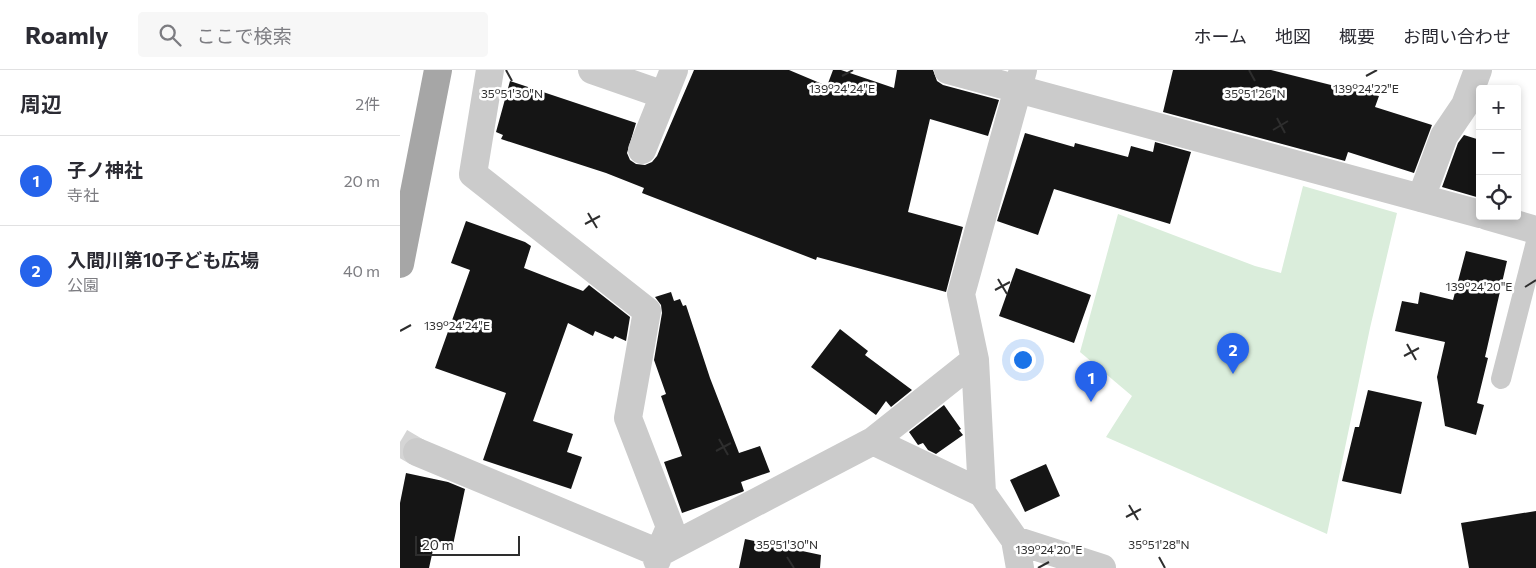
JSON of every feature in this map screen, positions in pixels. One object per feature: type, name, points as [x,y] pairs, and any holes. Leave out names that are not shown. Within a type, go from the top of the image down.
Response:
[{"type":"main road","points":[[400,264],[438,70]]},
{"type":"street","points":[[490,70],[473,174],[647,311],[628,418],[670,527],[657,561]]},
{"type":"street","points":[[592,70],[669,82],[642,150]]},
{"type":"street","points":[[948,70],[1021,80],[1476,213]]},
{"type":"street","points":[[1421,198],[1444,136],[1466,105],[1478,70]]},
{"type":"street","points":[[982,493],[976,360],[961,294],[1021,80]]},
{"type":"street","points":[[1501,220],[1536,230]]},
{"type":"street","points":[[657,561],[873,441],[976,360]]},
{"type":"street","points":[[873,441],[982,493],[1015,540],[1020,568]]},
{"type":"street","points":[[417,452],[657,561]]},
{"type":"street","points":[[1015,540],[1102,568]]},
{"type":"lane","points":[[1501,379],[1536,242]]},
{"type":"green space","points":[[1303,186],[1397,213],[1370,328],[1327,534],[1106,437],[1132,396],[1080,352],[1118,214],[1255,266],[1281,273]]},
{"type":"building","points":[[694,70],[789,70],[827,86],[833,70],[841,70],[894,88],[897,70],[933,70],[937,81],[943,85],[999,100],[988,136],[930,119],[908,212],[963,227],[946,292],[817,257],[816,260],[642,193],[644,188],[606,173],[501,139],[503,135],[496,132],[510,81],[636,123],[627,153],[630,160],[636,164],[645,165],[652,162],[657,156]]},
{"type":"building","points":[[1173,70],[1271,70],[1343,88],[1344,84],[1379,96],[1375,107],[1432,125],[1414,173],[1348,152],[1345,161],[1163,112]]},
{"type":"building","points":[[1025,133],[1074,147],[1075,143],[1128,157],[1131,146],[1153,152],[1155,142],[1191,152],[1170,224],[1054,189],[1038,235],[997,221]]},
{"type":"building","points":[[1464,135],[1476,139],[1476,197],[1442,187],[1458,143]]},
{"type":"building","points":[[466,221],[525,242],[531,246],[524,268],[583,291],[589,285],[630,317],[626,341],[615,336],[613,339],[595,331],[593,336],[568,323],[533,421],[573,434],[567,452],[582,457],[571,489],[483,460],[506,393],[435,368],[470,270],[451,263]]},
{"type":"building","points":[[1466,251],[1507,261],[1485,357],[1488,358],[1477,403],[1484,405],[1476,435],[1445,426],[1437,377],[1445,342],[1395,331],[1402,301],[1418,304],[1420,292],[1453,300]]},
{"type":"building","points":[[1016,268],[1091,295],[1074,343],[999,316]]},
{"type":"building","points":[[671,292],[674,301],[680,299],[683,306],[686,305],[710,378],[739,453],[760,446],[770,472],[741,482],[744,491],[742,492],[682,513],[664,462],[682,456],[661,396],[666,394],[654,360],[662,313],[661,305],[655,297]]},
{"type":"building","points":[[840,329],[868,351],[865,355],[912,390],[891,407],[886,401],[876,415],[811,367]]},
{"type":"building","points":[[1368,390],[1422,402],[1401,494],[1342,481],[1355,427],[1359,427]]},
{"type":"building","points":[[944,405],[961,429],[959,430],[963,435],[936,454],[928,450],[923,443],[918,445],[909,432]]},
{"type":"building","points":[[1046,464],[1060,496],[1025,512],[1010,480]]},
{"type":"building","points":[[406,473],[448,482],[465,489],[453,545],[435,541],[429,568],[400,568],[400,503]]},
{"type":"building","points":[[1536,511],[1536,568],[1469,568],[1461,523]]},
{"type":"building","points":[[745,539],[821,555],[820,568],[739,568]]},
{"type":"tunnel","points":[[400,442],[417,452]]},
{"type":"place","name":"入間川第10子ども広場","points":[[1233,374]]},
{"type":"place","name":"子ノ神社","points":[[1091,402]]}]
